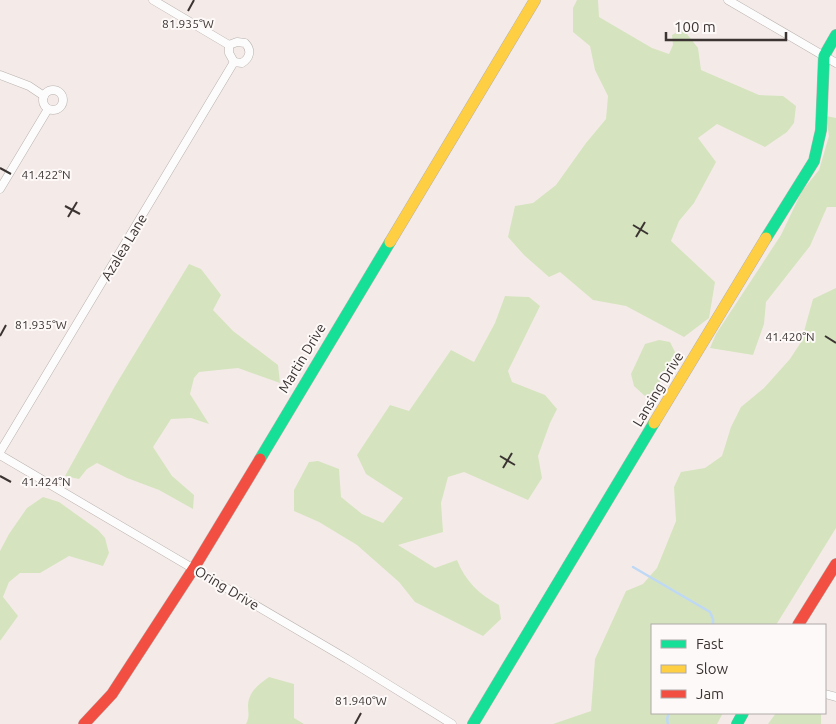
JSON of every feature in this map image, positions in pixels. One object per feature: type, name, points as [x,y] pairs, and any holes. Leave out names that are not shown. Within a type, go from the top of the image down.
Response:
[{"type":"street","points":[[153,0],[229,45],[229,53],[234,62]]},
{"type":"street","name":"Martin Drive","points":[[84,724],[112,694],[194,568],[535,0]]},
{"type":"street","points":[[728,0],[836,63]]},
{"type":"street","points":[[824,56],[836,35]]},
{"type":"street","name":"Azalea Lane","points":[[0,454],[234,62],[242,63],[246,61],[250,49],[246,43],[236,42],[229,45]]},
{"type":"street","name":"Lansing Drive","points":[[473,724],[789,199],[814,161],[821,130],[824,56]]},
{"type":"street","points":[[0,75],[29,86],[44,96]]},
{"type":"street","points":[[48,92],[59,92],[63,97],[63,104],[58,109],[48,109],[44,105],[44,96],[48,92]]},
{"type":"street","points":[[0,189],[48,109]]},
{"type":"street","name":"Oring Drive","points":[[0,454],[347,659],[452,724]]},
{"type":"street","points":[[799,624],[836,564]]},
{"type":"green space","points":[[577,0],[598,0],[599,17],[652,48],[669,54],[673,45],[672,35],[683,29],[698,48],[701,70],[759,95],[783,96],[796,106],[794,123],[787,132],[765,147],[717,124],[698,138],[716,162],[694,203],[679,221],[671,241],[715,282],[709,318],[684,337],[626,306],[593,300],[560,272],[549,277],[524,255],[508,237],[515,206],[533,203],[556,185],[606,119],[608,96],[595,70],[590,46],[573,32],[573,8]]},
{"type":"green space","points":[[826,116],[836,118],[836,207],[827,207],[810,246],[766,302],[764,324],[753,355],[710,348],[716,334],[781,235],[802,191],[819,170],[829,136]]},
{"type":"green space","points":[[189,264],[201,269],[221,295],[213,310],[233,331],[278,365],[280,383],[238,368],[199,372],[194,378],[190,394],[209,424],[191,418],[171,419],[153,447],[172,476],[194,495],[193,509],[159,490],[127,478],[97,463],[87,469],[79,479],[65,476],[115,386]]},
{"type":"green space","points":[[836,288],[836,528],[777,624],[651,624],[651,714],[722,714],[717,724],[553,724],[591,711],[595,659],[626,591],[643,584],[657,568],[676,521],[674,487],[681,472],[705,468],[722,456],[731,427],[741,407],[764,388],[790,359],[801,342],[813,299]]},
{"type":"green space","points":[[505,296],[529,297],[540,306],[508,371],[512,382],[545,395],[557,409],[538,456],[542,478],[528,500],[464,472],[448,477],[441,503],[443,532],[398,545],[435,568],[457,560],[460,568],[474,587],[499,605],[501,619],[483,636],[415,602],[399,582],[357,545],[319,522],[294,511],[294,490],[309,462],[318,461],[339,469],[341,497],[362,514],[383,523],[403,498],[366,474],[357,455],[390,405],[409,411],[451,350],[474,362],[495,323]]},
{"type":"green space","points":[[659,340],[670,342],[676,354],[655,390],[646,397],[634,386],[631,374],[645,344]]},
{"type":"green space","points":[[43,497],[59,502],[98,530],[105,538],[109,553],[103,566],[69,556],[40,573],[20,573],[9,582],[3,597],[18,616],[0,641],[0,551],[27,508]]},
{"type":"green space","points":[[269,677],[294,684],[294,718],[304,724],[246,724],[250,696],[258,685]]},
{"type":"green space","points":[[775,714],[821,714],[821,724],[768,724]]},
{"type":"waterway","points":[[633,567],[710,612],[713,624]]},
{"type":"waterway","points":[[668,724],[669,714]]},
{"type":"traffic: fast","points":[[766,238],[814,161],[821,130],[824,56],[836,35]]},
{"type":"traffic: fast","points":[[260,459],[390,242]]},
{"type":"traffic: fast","points":[[473,724],[654,423]]},
{"type":"traffic: fast","points":[[737,724],[742,714]]},
{"type":"traffic: slow","points":[[390,242],[535,0]]},
{"type":"traffic: slow","points":[[654,423],[766,238]]},
{"type":"traffic: jam","points":[[84,724],[112,694],[194,568],[260,459]]},
{"type":"traffic: jam","points":[[799,624],[836,564]]}]
